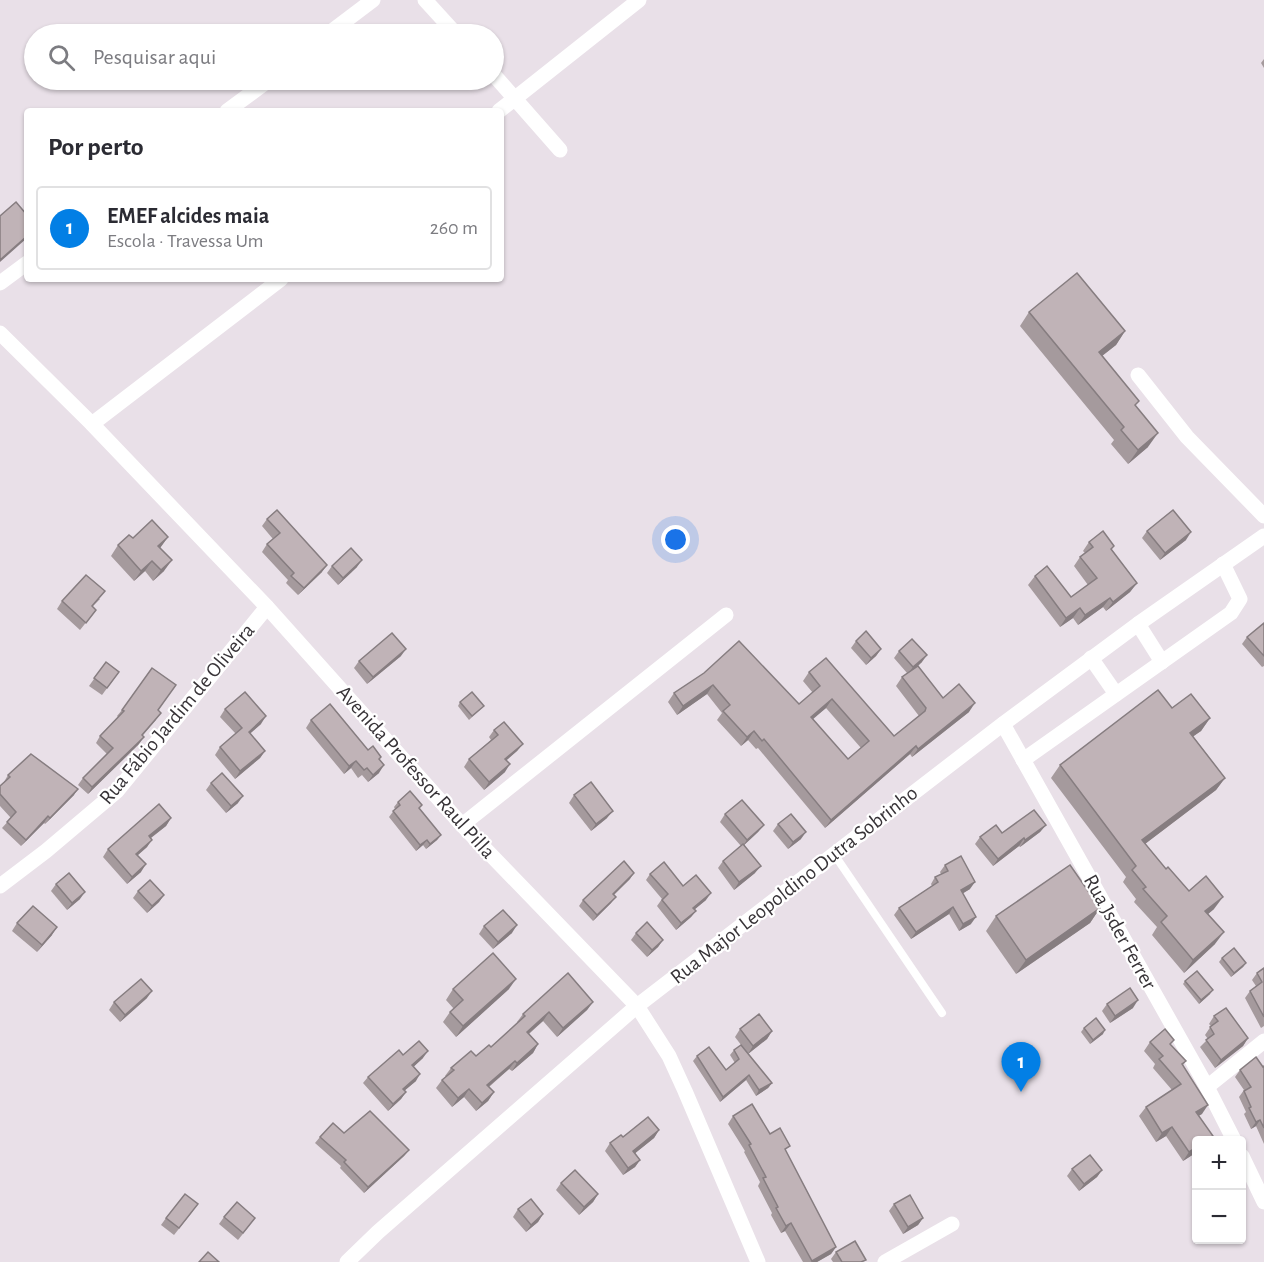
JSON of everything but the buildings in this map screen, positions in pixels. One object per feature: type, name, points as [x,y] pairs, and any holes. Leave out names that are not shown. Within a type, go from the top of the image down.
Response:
[{"type":"street","points":[[342,24],[374,0]]},
{"type":"street","points":[[425,0],[447,24]]},
{"type":"street","points":[[503,108],[639,0]]},
{"type":"street","points":[[504,86],[560,150]]},
{"type":"street","points":[[231,108],[255,90]]},
{"type":"street","points":[[0,283],[24,265]]},
{"type":"street","points":[[92,424],[277,282]]},
{"type":"street","name":"Avenida Professor Raul Pilla","points":[[0,333],[92,424],[267,608],[462,825],[637,1006],[669,1056],[758,1262]]},
{"type":"street","points":[[1138,375],[1187,437],[1264,516]]},
{"type":"street","name":"Rua Major Leopoldino Dutra Sobrinho","points":[[347,1262],[378,1232],[637,1006],[1091,658],[1264,536]]},
{"type":"street","points":[[1023,760],[1231,613],[1240,600],[1223,564]]},
{"type":"street","name":"Rua Fábio Jardim de Oliveira","points":[[0,886],[46,851],[117,791],[267,608]]},
{"type":"street","points":[[462,825],[726,615]]},
{"type":"street","points":[[1138,624],[1162,662]]},
{"type":"street","points":[[1091,658],[1116,694]]},
{"type":"street","name":"Rua Jsder Ferrer","points":[[1003,724],[1207,1087],[1232,1136]]},
{"type":"street","points":[[1207,1087],[1264,1041]]},
{"type":"street","points":[[1246,1164],[1264,1202]]},
{"type":"street","points":[[885,1262],[952,1224]]},
{"type":"lane","points":[[834,854],[942,1013]]},
{"type":"place","name":"EMEF alcides maia","points":[[1021,1092]]}]
